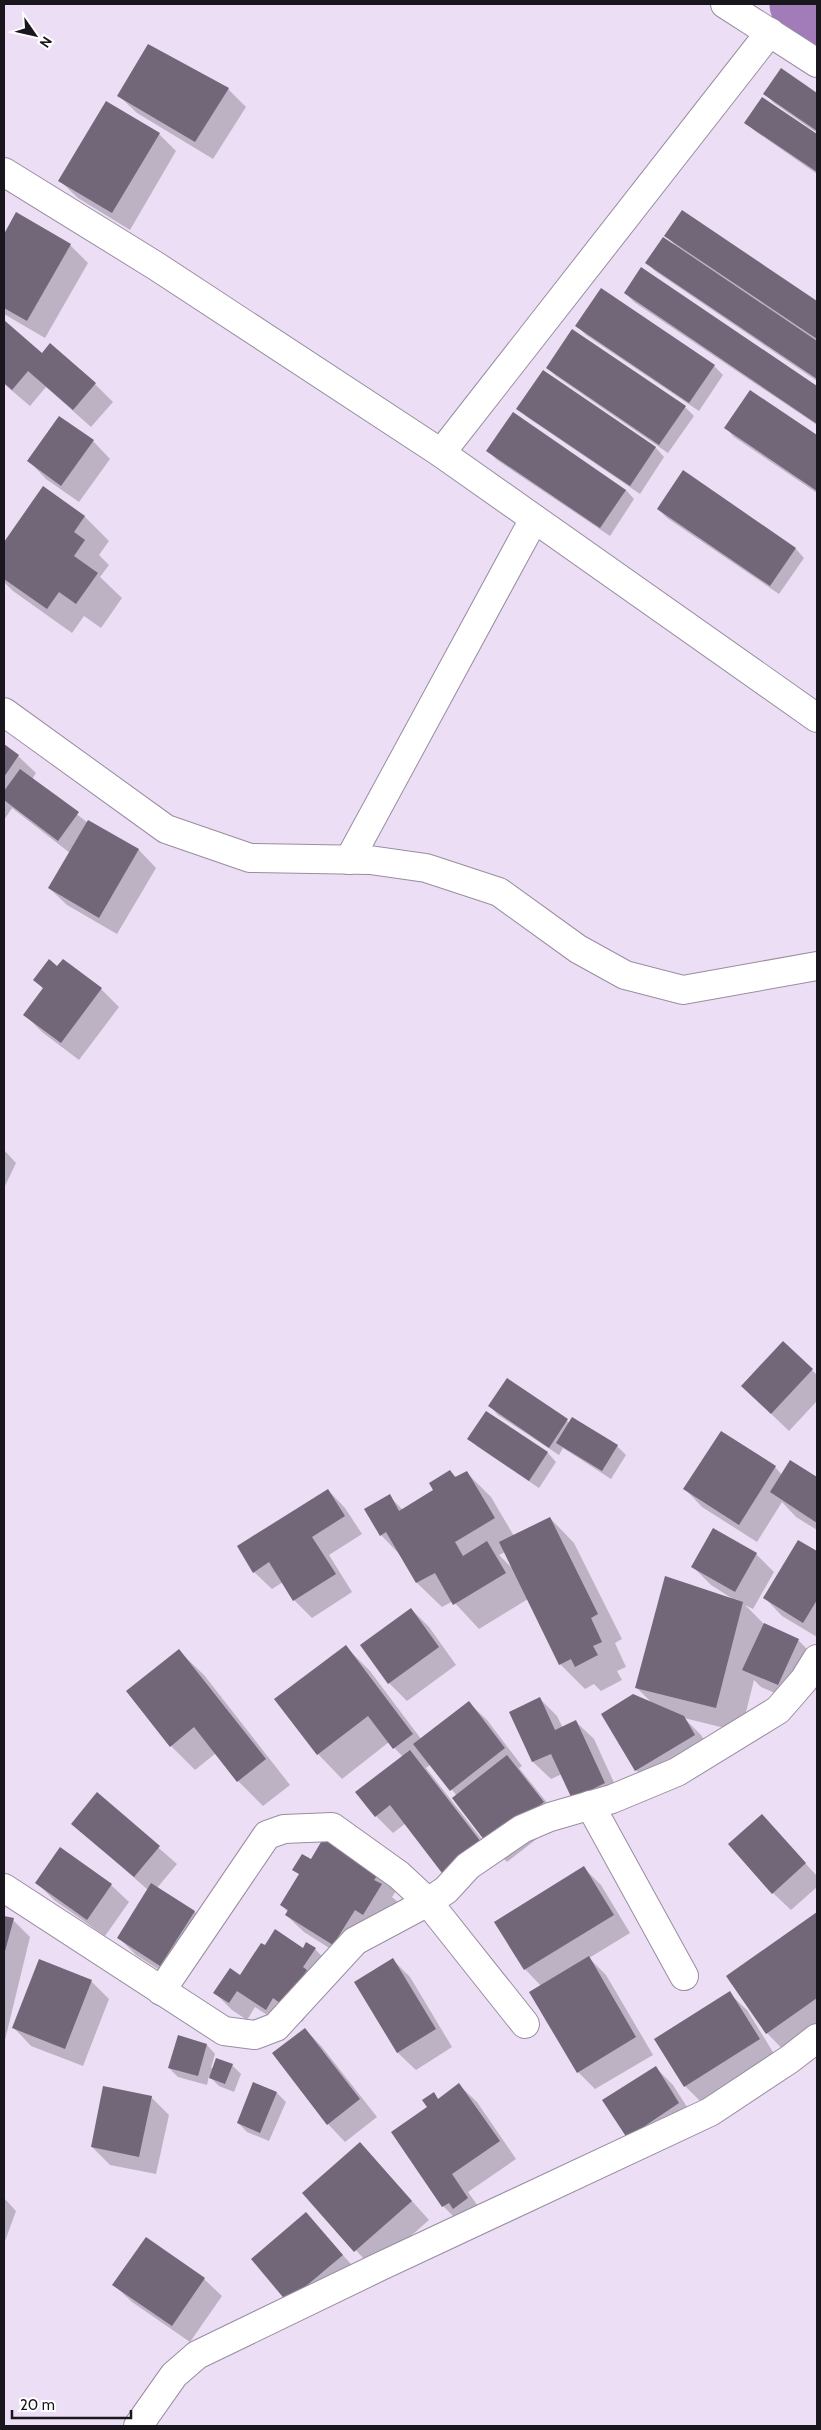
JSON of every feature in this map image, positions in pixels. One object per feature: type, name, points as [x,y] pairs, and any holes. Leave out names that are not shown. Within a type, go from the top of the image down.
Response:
[{"type":"street","points":[[726,4],[817,63]]},
{"type":"street","points":[[441,453],[770,32]]},
{"type":"street","points":[[4,172],[156,266],[441,453],[817,718]]},
{"type":"street","points":[[349,860],[534,519]]},
{"type":"street","points":[[4,712],[166,829],[250,858],[370,860],[426,868],[499,892],[578,948],[624,975],[683,990],[817,966]]},
{"type":"street","points":[[4,1888],[160,1991],[224,2030],[255,2035],[276,2027],[355,1941],[428,1902],[446,1890],[468,1866],[522,1829],[550,1817],[612,1799],[676,1772],[778,1710],[813,1677]]},
{"type":"street","points":[[590,1805],[684,1976]]},
{"type":"street","points":[[160,1991],[267,1835],[284,1829],[332,1827],[399,1875],[428,1902],[525,2024]]},
{"type":"street","points":[[138,2426],[174,2375],[197,2355],[379,2267],[710,2112],[790,2059],[817,2038]]},
{"type":"building","points":[[148,44],[229,88],[195,142],[117,96]]},
{"type":"building","points":[[781,68],[817,93],[817,131],[763,94]]},
{"type":"building","points":[[762,97],[817,134],[817,172],[744,123]]},
{"type":"building","points":[[106,101],[160,133],[112,213],[58,181]]},
{"type":"building","points":[[682,210],[817,301],[817,339],[664,236]]},
{"type":"building","points":[[16,212],[71,244],[27,321],[4,308],[4,234]]},
{"type":"building","points":[[663,237],[817,341],[817,379],[645,263]]},
{"type":"building","points":[[641,267],[817,386],[817,424],[624,293]]},
{"type":"building","points":[[601,288],[715,365],[689,403],[575,326]]},
{"type":"building","points":[[4,320],[42,353],[50,343],[96,383],[73,410],[28,371],[12,390],[4,383]]},
{"type":"building","points":[[572,329],[686,406],[659,445],[546,368]]},
{"type":"building","points":[[543,370],[656,447],[630,486],[516,409]]},
{"type":"building","points":[[750,390],[817,435],[817,491],[724,428]]},
{"type":"building","points":[[513,412],[626,490],[600,528],[486,451]]},
{"type":"building","points":[[59,416],[94,440],[61,486],[27,461]]},
{"type":"building","points":[[683,470],[796,548],[770,586],[657,509]]},
{"type":"building","points":[[43,486],[85,516],[74,532],[85,540],[74,556],[98,573],[76,604],[59,592],[47,609],[4,579],[4,542]]},
{"type":"building","points":[[4,744],[19,755],[4,777]]},
{"type":"building","points":[[20,769],[79,812],[58,841],[4,800],[4,791]]},
{"type":"building","points":[[88,820],[139,849],[99,918],[48,888]]},
{"type":"building","points":[[49,959],[57,966],[63,959],[102,988],[61,1043],[23,1015],[43,988],[33,980]]},
{"type":"building","points":[[783,1341],[813,1369],[771,1414],[741,1386]]},
{"type":"building","points":[[507,1378],[568,1419],[549,1448],[488,1406]]},
{"type":"building","points":[[486,1411],[548,1452],[529,1481],[467,1439]]},
{"type":"building","points":[[572,1417],[618,1445],[602,1471],[556,1443]]},
{"type":"building","points":[[721,1431],[776,1466],[739,1525],[683,1489]]},
{"type":"building","points":[[790,1460],[817,1477],[817,1523],[770,1492]]},
{"type":"building","points":[[450,1470],[455,1477],[467,1471],[495,1518],[455,1542],[463,1556],[487,1541],[506,1573],[453,1605],[435,1573],[416,1583],[386,1532],[380,1536],[364,1509],[390,1494],[399,1511],[433,1490],[429,1483]]},
{"type":"building","points":[[328,1489],[345,1516],[312,1537],[336,1574],[293,1601],[269,1562],[253,1573],[237,1546]]},
{"type":"building","points":[[550,1517],[598,1614],[591,1618],[602,1642],[593,1646],[598,1655],[575,1667],[571,1659],[559,1665],[499,1542]]},
{"type":"building","points":[[713,1528],[757,1553],[735,1592],[691,1567]]},
{"type":"building","points":[[798,1540],[817,1551],[817,1600],[803,1623],[763,1598]]},
{"type":"building","points":[[665,1576],[743,1602],[716,1708],[635,1688]]},
{"type":"building","points":[[411,1608],[439,1647],[388,1684],[360,1645]]},
{"type":"building","points":[[764,1623],[799,1639],[778,1685],[742,1670]]},
{"type":"building","points":[[346,1645],[413,1734],[393,1749],[368,1716],[317,1755],[274,1699]]},
{"type":"building","points":[[179,1649],[266,1759],[237,1782],[194,1727],[170,1747],[126,1691]]},
{"type":"building","points":[[633,1694],[684,1716],[695,1735],[635,1771],[601,1714]]},
{"type":"building","points":[[540,1697],[555,1730],[576,1720],[605,1783],[572,1799],[551,1754],[532,1762],[509,1712]]},
{"type":"building","points":[[469,1701],[505,1748],[450,1791],[413,1744]]},
{"type":"building","points":[[410,1750],[481,1842],[442,1873],[390,1805],[375,1817],[355,1792]]},
{"type":"building","points":[[507,1755],[544,1802],[488,1845],[452,1798]]},
{"type":"building","points":[[97,1792],[160,1846],[134,1877],[71,1824]]},
{"type":"building","points":[[762,1814],[806,1863],[772,1894],[728,1844]]},
{"type":"building","points":[[324,1837],[380,1872],[374,1880],[382,1884],[363,1915],[355,1910],[333,1945],[285,1915],[288,1910],[280,1905],[299,1874],[292,1870],[302,1854],[311,1859]]},
{"type":"building","points":[[60,1847],[112,1884],[87,1920],[35,1883]]},
{"type":"building","points":[[584,1866],[614,1915],[524,1970],[494,1922]]},
{"type":"building","points":[[151,1883],[195,1911],[160,1966],[117,1938]]},
{"type":"building","points":[[817,1912],[817,1998],[766,2034],[726,1976]]},
{"type":"building","points":[[4,1916],[14,1918],[4,1955]]},
{"type":"building","points":[[275,1929],[303,1948],[306,1942],[316,1948],[303,1967],[307,1970],[284,2006],[273,1998],[266,2010],[237,1991],[229,2003],[213,1993],[230,1968],[240,1975],[261,1943],[265,1945]]},
{"type":"building","points":[[589,1956],[636,2037],[577,2073],[529,1992]]},
{"type":"building","points":[[393,1958],[436,2029],[397,2053],[354,1982]]},
{"type":"building","points":[[39,1959],[92,1980],[65,2049],[12,2028]]},
{"type":"building","points":[[730,1991],[760,2039],[684,2087],[654,2039]]},
{"type":"building","points":[[305,2028],[360,2099],[327,2125],[272,2053]]},
{"type":"building","points":[[178,2035],[207,2044],[198,2076],[168,2068]]},
{"type":"building","points":[[216,2058],[233,2064],[225,2084],[209,2078]]},
{"type":"building","points":[[656,2066],[679,2103],[627,2138],[602,2100]]},
{"type":"building","points":[[253,2082],[277,2092],[260,2133],[237,2123]]},
{"type":"building","points":[[459,2083],[500,2141],[452,2174],[468,2198],[453,2209],[449,2203],[442,2207],[391,2132],[427,2107],[422,2100],[434,2092],[438,2099]]},
{"type":"building","points":[[103,2086],[152,2096],[139,2157],[91,2147]]},
{"type":"building","points":[[360,2142],[412,2201],[354,2252],[302,2193]]},
{"type":"building","points":[[306,2212],[343,2255],[287,2302],[251,2259]]},
{"type":"building","points":[[146,2237],[205,2278],[172,2326],[112,2285]]},
{"type":"waterway","points":[[805,4],[817,12]]}]
